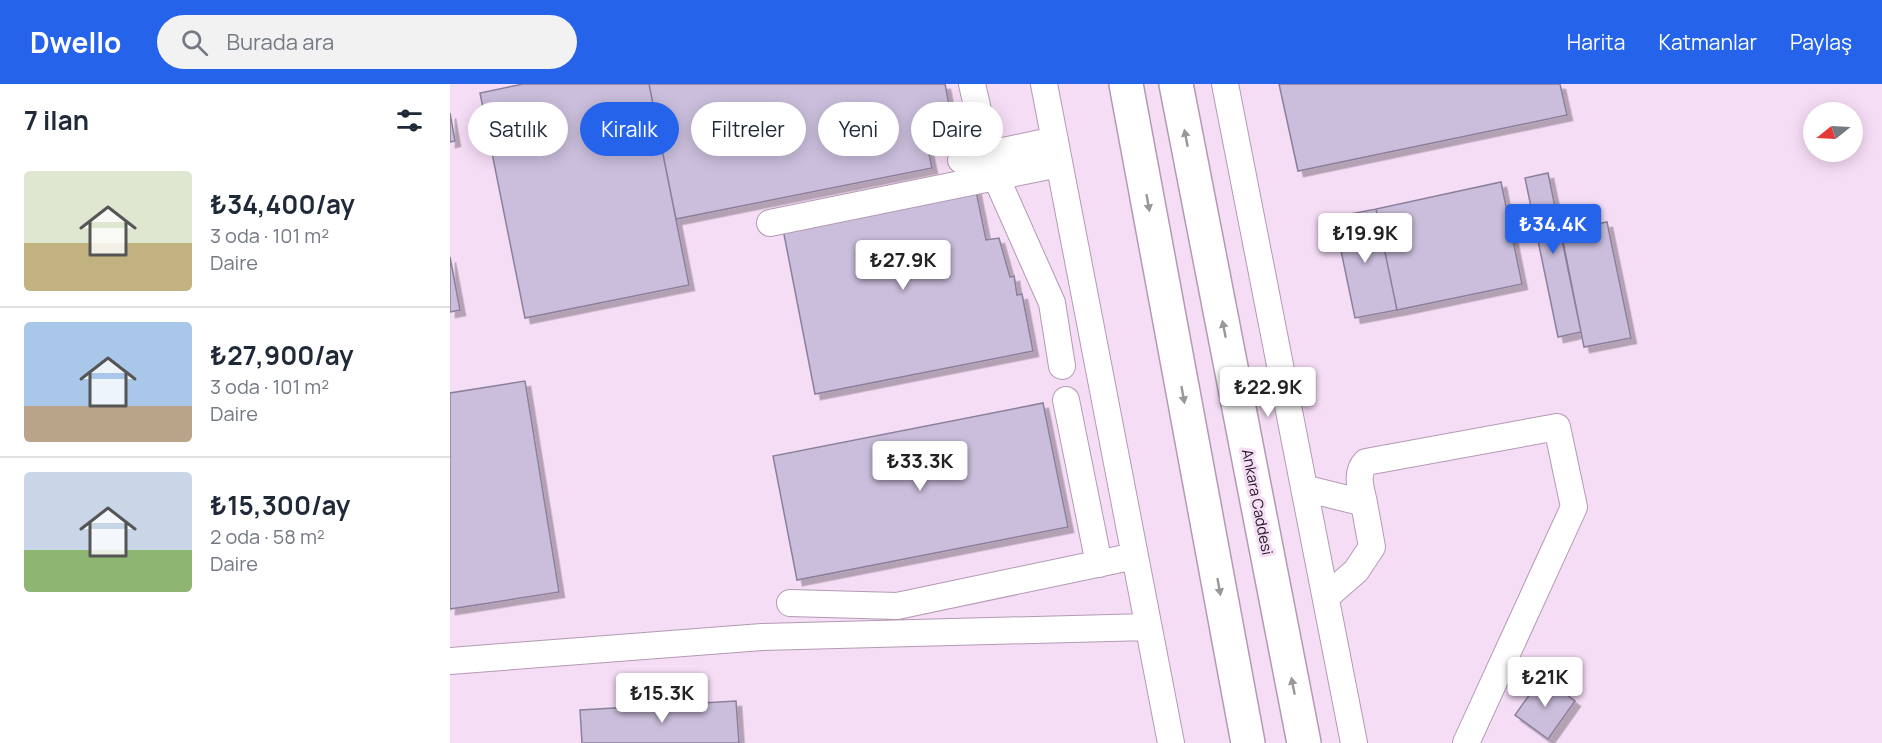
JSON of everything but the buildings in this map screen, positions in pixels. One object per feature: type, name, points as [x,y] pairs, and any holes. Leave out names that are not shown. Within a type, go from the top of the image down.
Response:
[{"type":"highway","points":[[1126,84],[1248,743]]},
{"type":"highway","name":"Ankara Caddesi","points":[[1176,84],[1304,743]]},
{"type":"street","points":[[972,84],[992,166],[1052,303],[1062,366]]},
{"type":"street","points":[[1044,84],[1171,743]]},
{"type":"street","points":[[1226,84],[1354,743]]},
{"type":"street","points":[[770,223],[992,166],[1057,152]]},
{"type":"street","points":[[961,160],[992,166]]},
{"type":"street","points":[[1066,400],[1099,564]]},
{"type":"street","points":[[1326,597],[1356,571],[1372,547],[1359,476],[1366,462],[1557,427],[1574,507],[1466,743]]},
{"type":"street","points":[[1304,488],[1364,503]]},
{"type":"street","points":[[790,603],[897,606],[1135,556]]},
{"type":"street","points":[[450,661],[762,637],[1148,627]]}]
